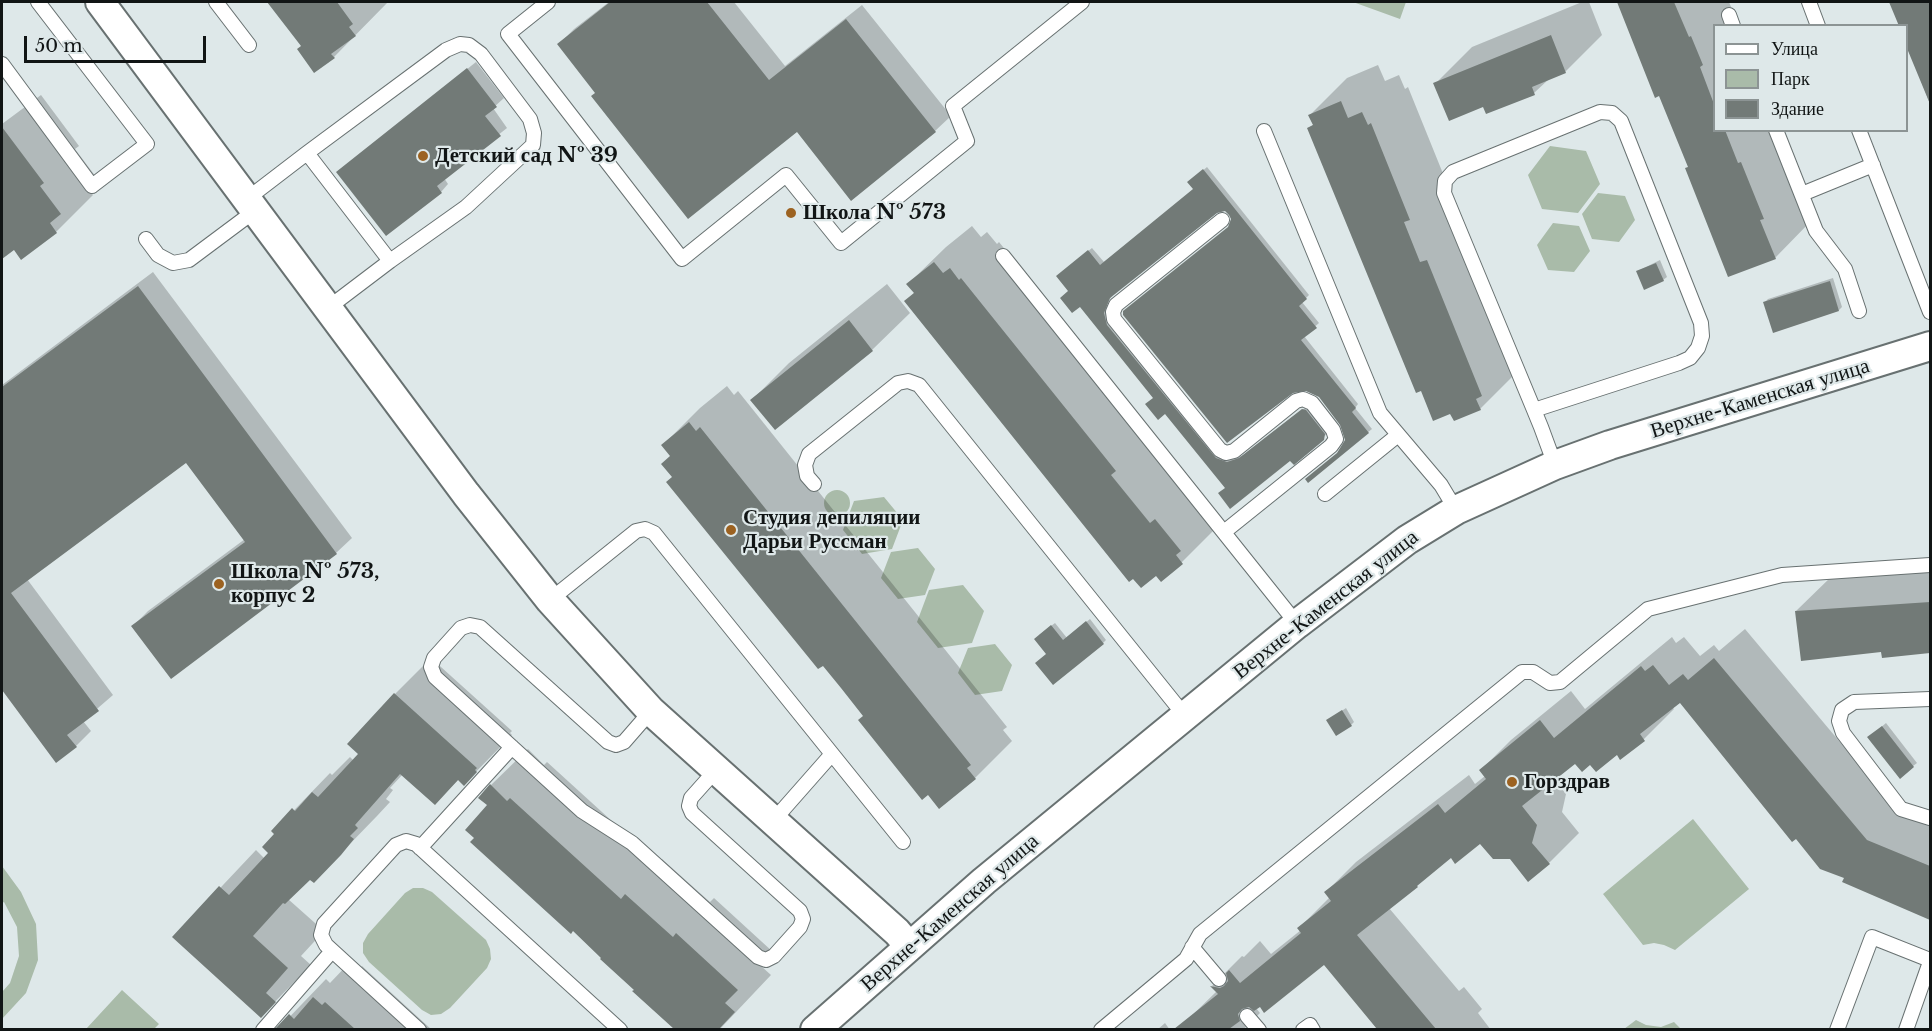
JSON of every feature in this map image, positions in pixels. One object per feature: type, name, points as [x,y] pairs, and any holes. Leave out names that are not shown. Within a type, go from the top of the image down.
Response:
[{"type":"street","points":[[100,2],[509,552],[550,600],[651,711],[897,932],[909,946]]},
{"type":"street","name":"Верхне-Каменская улица","points":[[815,1029],[976,888],[1297,624],[1407,540],[1456,510],[1555,465],[1610,445],[1930,346]]},
{"type":"lane","points":[[2,64],[92,186],[147,144],[38,2]]},
{"type":"lane","points":[[216,2],[249,45]]},
{"type":"lane","points":[[548,2],[508,34],[682,259],[786,175],[841,243],[967,141],[953,106],[1082,2]]},
{"type":"lane","points":[[1809,2],[1817,24]]},
{"type":"lane","points":[[146,238],[158,255],[173,263],[189,260],[307,153],[446,50],[460,44],[469,45],[481,54],[530,119],[534,133],[533,145],[466,207],[328,308]]},
{"type":"lane","points":[[1534,410],[1690,358],[1698,348],[1702,336],[1701,323],[1621,121],[1612,113],[1600,112],[1590,116],[1453,172],[1445,181],[1444,193],[1555,465]]},
{"type":"lane","points":[[1263,131],[1380,413],[1441,485],[1456,510]]},
{"type":"lane","points":[[1777,132],[1816,231],[1845,269],[1859,311]]},
{"type":"lane","points":[[1860,132],[1930,312]]},
{"type":"lane","points":[[307,153],[390,261]]},
{"type":"lane","points":[[1802,194],[1873,165]]},
{"type":"lane","points":[[1222,220],[1116,305],[1113,312],[1114,319],[1220,450],[1226,453],[1234,451],[1296,401],[1303,399],[1312,403],[1333,430],[1336,439],[1331,446],[1224,532]]},
{"type":"lane","points":[[1003,256],[1297,624]]},
{"type":"lane","points":[[814,484],[807,476],[805,465],[809,454],[898,383],[908,381],[919,385],[1185,716]]},
{"type":"lane","points":[[1325,494],[1398,435]]},
{"type":"lane","points":[[550,600],[636,531],[645,529],[654,533],[903,842]]},
{"type":"lane","points":[[1101,1029],[1185,959],[1200,934],[1522,672],[1533,672],[1550,683],[1560,682],[1648,609],[1782,575],[1930,565]]},
{"type":"lane","points":[[651,711],[624,742],[616,745],[608,742],[480,627],[470,625],[461,628],[434,658],[431,667],[435,677],[582,810],[632,843],[758,957],[766,960],[774,956],[801,927],[803,919],[800,911],[692,813],[688,806],[691,798],[717,770]]},
{"type":"lane","points":[[1930,699],[1854,702],[1842,710],[1839,721],[1843,733],[1901,809],[1930,819]]},
{"type":"lane","points":[[420,848],[512,747]]},
{"type":"lane","points":[[773,820],[832,754]]},
{"type":"lane","points":[[419,1029],[332,951],[321,934],[324,924],[396,845],[406,841],[416,844],[620,1029]]},
{"type":"lane","points":[[1837,1029],[1872,937],[1930,961],[1906,1029]]},
{"type":"lane","points":[[1192,947],[1219,979]]},
{"type":"lane","points":[[262,1029],[332,951]]},
{"type":"lane","points":[[1247,1016],[1259,1029]]},
{"type":"lane","points":[[1303,1029],[1310,1025],[1314,1029]]},
{"type":"green space","points":[[1353,2],[1406,2],[1400,19]]},
{"type":"green space","points":[[1550,146],[1586,151],[1600,184],[1578,213],[1542,209],[1528,175]]},
{"type":"green space","points":[[1598,193],[1625,196],[1635,220],[1619,242],[1592,239],[1582,214]]},
{"type":"green space","points":[[1553,223],[1579,226],[1590,251],[1574,272],[1548,270],[1537,245]]},
{"type":"green space","points":[[837,490],[846,494],[850,503],[846,512],[837,516],[828,512],[824,503],[828,494]]},
{"type":"green space","points":[[884,497],[903,520],[892,549],[862,554],[843,530],[854,501]]},
{"type":"green space","points":[[918,548],[935,569],[925,595],[898,599],[881,578],[891,552]]},
{"type":"green space","points":[[963,585],[984,611],[972,643],[938,648],[917,622],[929,590]]},
{"type":"green space","points":[[995,644],[1012,665],[1002,691],[975,695],[958,673],[968,648]]},
{"type":"green space","points":[[1693,819],[1749,889],[1675,950],[1654,943],[1643,945],[1603,894]]},
{"type":"green space","points":[[2,866],[21,892],[36,924],[38,960],[26,993],[2,1019],[2,992],[10,983],[19,956],[17,927],[4,902],[2,903]]},
{"type":"green space","points":[[413,888],[423,888],[432,892],[486,940],[490,949],[491,959],[487,968],[450,1008],[441,1014],[431,1015],[422,1010],[369,962],[363,953],[363,943],[368,934],[405,893]]},
{"type":"green space","points":[[122,990],[159,1024],[154,1029],[86,1029]]},
{"type":"green space","points":[[1636,1020],[1646,1025],[1661,1027],[1674,1022],[1681,1029],[1624,1029]]},
{"type":"building","points":[[267,2],[337,2],[353,24],[349,27],[356,36],[331,54],[335,58],[314,73],[297,49],[301,46]]},
{"type":"building","points":[[610,2],[707,2],[769,80],[846,19],[936,132],[851,201],[797,132],[688,219],[591,96],[595,93],[557,44]]},
{"type":"building","points":[[1617,2],[1674,2],[1703,65],[1700,67],[1713,101],[1713,132],[1726,132],[1738,163],[1741,162],[1764,219],[1760,220],[1776,259],[1728,277],[1685,168],[1688,167],[1659,96],[1655,98]]},
{"type":"building","points":[[1889,2],[1930,2],[1930,104],[1908,51],[1908,24],[1898,24]]},
{"type":"building","points":[[1551,35],[1566,73],[1532,87],[1535,95],[1486,114],[1483,107],[1449,121],[1433,83]]},
{"type":"building","points":[[467,68],[497,107],[485,116],[501,136],[437,186],[442,193],[386,236],[336,172]]},
{"type":"building","points":[[1341,101],[1348,118],[1362,112],[1368,125],[1371,123],[1410,220],[1404,222],[1420,262],[1427,260],[1482,396],[1476,399],[1481,410],[1454,421],[1450,414],[1433,421],[1421,391],[1416,393],[1307,128],[1313,125],[1308,115]]},
{"type":"building","points":[[2,127],[44,183],[40,186],[61,214],[50,223],[57,233],[21,260],[14,250],[2,259]]},
{"type":"building","points":[[1203,169],[1307,299],[1299,306],[1317,328],[1301,340],[1356,408],[1352,412],[1369,433],[1308,483],[1305,479],[1337,453],[1345,440],[1340,425],[1319,397],[1306,391],[1293,393],[1227,443],[1123,315],[1123,311],[1228,227],[1231,219],[1229,215],[1225,211],[1217,213],[1110,298],[1104,313],[1107,325],[1216,458],[1227,462],[1239,458],[1302,409],[1306,410],[1325,434],[1324,440],[1294,465],[1290,461],[1230,509],[1218,493],[1225,488],[1165,414],[1158,420],[1145,404],[1153,398],[1080,307],[1072,313],[1060,298],[1068,291],[1056,276],[1088,250],[1100,265],[1193,189],[1187,182]]},
{"type":"building","points":[[934,262],[943,273],[950,268],[959,280],[961,278],[1116,471],[1111,475],[1150,523],[1155,519],[1181,551],[1176,555],[1183,564],[1161,582],[1156,576],[1141,588],[1133,579],[1129,582],[904,301],[914,293],[906,284]]},
{"type":"building","points":[[1656,263],[1664,281],[1644,290],[1636,271]]},
{"type":"building","points":[[1830,281],[1839,311],[1773,333],[1763,302]]},
{"type":"building","points":[[138,286],[337,554],[171,679],[131,626],[245,542],[186,463],[11,593],[99,711],[67,735],[77,747],[56,763],[2,690],[2,387]]},
{"type":"building","points":[[849,320],[873,351],[775,430],[750,400]]},
{"type":"building","points":[[689,422],[696,431],[700,427],[971,765],[967,768],[976,779],[939,809],[928,795],[922,800],[858,720],[863,716],[841,688],[823,666],[818,669],[666,482],[672,477],[661,464],[670,456],[661,445]]},
{"type":"building","points":[[1930,602],[1930,653],[1882,658],[1881,652],[1801,661],[1795,611]]},
{"type":"building","points":[[1086,621],[1104,644],[1053,685],[1035,663],[1046,654],[1034,639],[1051,625],[1063,640]]},
{"type":"building","points":[[1714,658],[1867,840],[1930,866],[1930,920],[1842,882],[1844,878],[1820,869],[1796,839],[1792,842],[1680,703],[1640,734],[1645,741],[1620,760],[1617,755],[1596,772],[1590,765],[1582,772],[1575,764],[1522,806],[1537,825],[1532,843],[1550,864],[1528,882],[1510,859],[1493,859],[1480,844],[1455,864],[1451,858],[1357,935],[1436,1029],[1377,1029],[1324,965],[1264,1013],[1260,1007],[1254,1011],[1249,1007],[1242,1009],[1238,1014],[1240,1021],[1229,1029],[1174,1029],[1218,994],[1210,986],[1220,988],[1224,986],[1228,981],[1226,973],[1229,970],[1240,983],[1301,933],[1297,928],[1331,901],[1324,892],[1438,804],[1445,813],[1486,779],[1479,770],[1540,720],[1554,738],[1641,666],[1645,671],[1653,665],[1669,685],[1683,674],[1688,680]]},
{"type":"building","points":[[394,693],[477,768],[475,770],[477,772],[464,786],[458,780],[435,805],[400,774],[355,825],[358,828],[350,836],[354,839],[341,855],[314,883],[310,880],[285,904],[283,903],[253,936],[288,968],[266,993],[276,1002],[261,1018],[172,937],[219,886],[229,895],[268,853],[262,847],[274,834],[271,831],[292,808],[295,811],[312,792],[318,797],[358,754],[347,744]]},
{"type":"building","points":[[1342,710],[1352,726],[1336,736],[1326,720]]},
{"type":"building","points":[[1882,726],[1914,767],[1900,779],[1867,737]]},
{"type":"building","points":[[490,784],[507,801],[510,798],[621,899],[625,894],[673,937],[676,933],[738,990],[725,1003],[735,1012],[719,1029],[674,1029],[632,991],[634,990],[573,931],[571,934],[470,842],[474,838],[465,830],[487,805],[478,798]]},
{"type":"building","points":[[313,997],[322,1005],[325,1002],[355,1029],[275,1029],[289,1014],[294,1019]]},
{"type":"place","name":"Детский сад № 39","points":[[423,156]]},
{"type":"place","name":"Школа № 573","points":[[791,213]]},
{"type":"place","name":"Студия депиляции Дарьи Руссман","points":[[731,530]]},
{"type":"place","name":"Школа № 573, корпус 2","points":[[219,584]]},
{"type":"place","name":"Горздрав","points":[[1512,782]]}]
